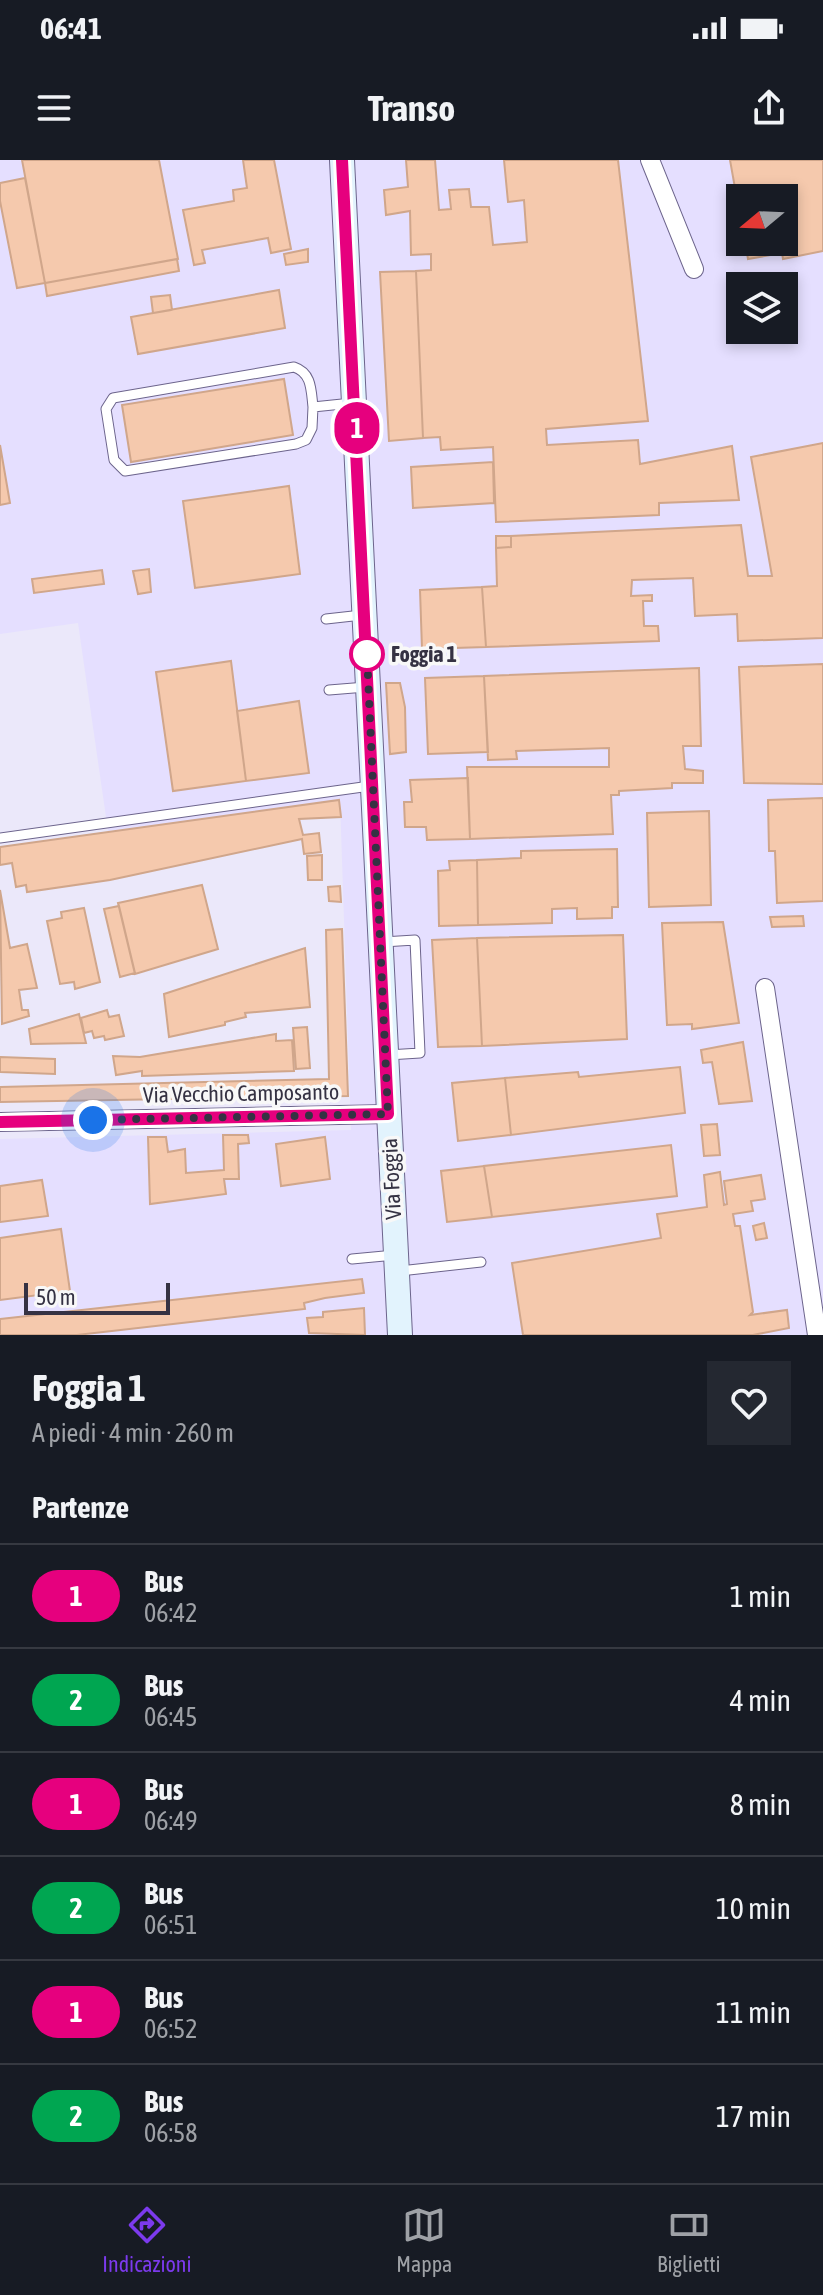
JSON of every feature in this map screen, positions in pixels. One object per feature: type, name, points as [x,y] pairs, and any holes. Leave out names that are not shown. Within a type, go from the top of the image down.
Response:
[{"type":"main road","name":"Via Foggia","points":[[342,160],[400,1335]]},
{"type":"street","points":[[650,160],[694,269]]},
{"type":"street","points":[[765,988],[818,1305],[817,1335]]},
{"type":"street","name":"Via Vecchio Camposanto","points":[[0,1122],[388,1114]]},
{"type":"lane","points":[[294,367],[304,370],[310,380],[313,407],[312,428],[306,440],[296,444],[125,471],[114,460],[106,409],[113,398],[294,367]]},
{"type":"lane","points":[[313,407],[356,403]]},
{"type":"lane","points":[[326,619],[365,615]]},
{"type":"lane","points":[[329,690],[368,687]]},
{"type":"lane","points":[[0,838],[373,786]]},
{"type":"lane","points":[[380,942],[415,940],[420,1039],[420,1053],[385,1056]]},
{"type":"lane","points":[[352,1259],[396,1263],[481,1262]]},
{"type":"shaded area","points":[[0,160],[823,160],[823,1335],[0,1335],[0,1139],[351,1130],[340,800],[108,831],[78,623],[0,634]]},
{"type":"building","points":[[22,160],[159,160],[178,259],[45,283]]},
{"type":"building","points":[[243,160],[274,160],[291,249],[271,253],[268,238],[202,250],[205,263],[194,265],[183,210],[234,201],[233,190],[247,188]]},
{"type":"building","points":[[406,160],[435,160],[439,210],[451,209],[449,190],[469,189],[471,207],[489,207],[493,245],[527,242],[524,200],[508,202],[504,160],[618,160],[648,421],[546,429],[547,445],[638,440],[640,464],[732,446],[739,500],[659,503],[659,515],[496,522],[493,447],[441,450],[440,437],[423,438],[416,271],[431,270],[431,254],[411,255],[410,211],[386,215],[384,190],[408,187]]},
{"type":"building","points":[[730,160],[823,160],[823,251],[798,256],[798,184],[734,184]]},
{"type":"building","points":[[25,178],[45,283],[17,288],[0,201],[0,183]]},
{"type":"building","points":[[308,249],[308,262],[286,265],[284,254]]},
{"type":"building","points":[[177,259],[179,271],[47,296],[45,283]]},
{"type":"building","points":[[416,271],[423,438],[389,441],[380,272]]},
{"type":"building","points":[[279,290],[285,328],[138,354],[131,317]]},
{"type":"building","points":[[170,295],[172,310],[153,313],[151,297]]},
{"type":"building","points":[[284,379],[293,435],[131,462],[122,405]]},
{"type":"building","points":[[823,443],[823,638],[738,641],[737,614],[695,616],[693,578],[632,580],[631,596],[652,595],[652,601],[643,601],[644,626],[658,626],[659,641],[486,647],[482,587],[497,586],[496,548],[511,547],[511,536],[741,525],[748,576],[772,576],[751,457]]},
{"type":"building","points":[[0,445],[10,503],[0,505]]},
{"type":"building","points":[[493,462],[494,503],[413,508],[411,467]]},
{"type":"building","points":[[289,486],[300,574],[195,588],[183,501]]},
{"type":"building","points":[[496,536],[511,536],[511,547],[496,548]]},
{"type":"building","points":[[149,569],[151,592],[138,594],[133,571]]},
{"type":"building","points":[[102,570],[104,584],[34,593],[32,579]]},
{"type":"building","points":[[482,587],[486,647],[422,649],[420,590]]},
{"type":"building","points":[[231,661],[246,781],[173,791],[156,672]]},
{"type":"building","points":[[823,664],[823,784],[744,783],[739,667]]},
{"type":"building","points":[[699,668],[701,746],[683,746],[685,769],[703,771],[703,783],[672,783],[672,788],[619,791],[619,795],[611,795],[613,834],[470,839],[467,767],[609,767],[609,748],[516,751],[517,759],[488,760],[484,676]]},
{"type":"building","points":[[484,676],[488,752],[428,754],[425,678]]},
{"type":"building","points":[[386,683],[400,683],[405,707],[406,752],[390,754]]},
{"type":"building","points":[[299,701],[309,773],[246,781],[237,711]]},
{"type":"building","points":[[468,778],[470,839],[427,840],[426,827],[405,827],[404,802],[412,802],[410,780]]},
{"type":"building","points":[[823,798],[823,901],[777,903],[775,851],[769,851],[768,800]]},
{"type":"building","points":[[339,800],[341,817],[299,819],[303,835],[319,833],[321,852],[304,854],[302,839],[110,880],[27,892],[26,885],[16,887],[12,863],[0,865],[0,847]]},
{"type":"building","points":[[709,811],[711,905],[649,907],[647,813]]},
{"type":"building","points":[[617,849],[618,907],[612,907],[612,918],[577,919],[577,908],[552,909],[552,923],[478,925],[477,860],[521,858],[521,851]]},
{"type":"building","points":[[322,855],[322,880],[308,880],[307,856]]},
{"type":"building","points":[[477,860],[478,925],[439,926],[438,871],[450,870],[449,861]]},
{"type":"building","points":[[202,885],[218,949],[135,974],[118,903]]},
{"type":"building","points":[[340,886],[341,902],[329,901],[328,887]]},
{"type":"building","points":[[0,890],[10,948],[27,944],[37,988],[19,990],[22,1010],[28,1010],[29,1016],[2,1024]]},
{"type":"building","points":[[119,906],[135,973],[120,977],[104,909]]},
{"type":"building","points":[[84,908],[100,982],[75,989],[74,982],[60,984],[47,921],[62,918],[61,912]]},
{"type":"building","points":[[803,916],[804,926],[772,927],[770,917]]},
{"type":"building","points":[[723,922],[739,1023],[692,1029],[692,1024],[667,1025],[662,923]]},
{"type":"building","points":[[342,929],[348,1096],[0,1102],[0,1087],[329,1079],[326,930]]},
{"type":"building","points":[[623,935],[627,1039],[482,1046],[477,938]]},
{"type":"building","points":[[477,938],[482,1046],[438,1047],[432,940]]},
{"type":"building","points":[[305,948],[310,1007],[245,1013],[246,1017],[225,1022],[225,1025],[169,1037],[164,994]]},
{"type":"building","points":[[107,1010],[109,1017],[119,1015],[124,1036],[105,1040],[104,1036],[94,1038],[92,1031],[84,1033],[81,1018]]},
{"type":"building","points":[[79,1014],[86,1043],[31,1044],[29,1029]]},
{"type":"building","points":[[307,1027],[310,1068],[296,1069],[293,1028]]},
{"type":"building","points":[[276,1034],[276,1041],[292,1040],[294,1071],[142,1076],[142,1071],[116,1075],[113,1056],[140,1057]]},
{"type":"building","points":[[743,1042],[752,1101],[719,1104],[712,1062],[703,1063],[701,1050]]},
{"type":"building","points":[[0,1057],[55,1059],[55,1074],[0,1072]]},
{"type":"building","points":[[680,1067],[685,1113],[511,1135],[505,1078],[578,1072],[579,1077]]},
{"type":"building","points":[[505,1078],[511,1135],[458,1141],[452,1083]]},
{"type":"building","points":[[717,1124],[720,1155],[704,1156],[701,1125]]},
{"type":"building","points":[[223,1135],[248,1135],[249,1143],[238,1144],[239,1179],[224,1179],[226,1194],[150,1204],[148,1137],[166,1137],[168,1152],[185,1149],[186,1173],[224,1170]]},
{"type":"building","points":[[325,1137],[330,1179],[281,1186],[276,1144]]},
{"type":"building","points":[[671,1145],[677,1196],[492,1217],[484,1166]]},
{"type":"building","points":[[484,1166],[492,1217],[447,1222],[441,1171]]},
{"type":"building","points":[[720,1172],[724,1205],[727,1204],[724,1181],[761,1175],[765,1199],[751,1201],[753,1211],[733,1214],[735,1226],[740,1226],[753,1312],[750,1315],[787,1310],[789,1328],[753,1335],[523,1335],[512,1263],[661,1238],[657,1214],[707,1207],[704,1175]]},
{"type":"building","points":[[42,1180],[48,1216],[0,1222],[0,1186]]},
{"type":"building","points":[[764,1223],[767,1238],[756,1240],[753,1226]]},
{"type":"building","points":[[61,1229],[70,1291],[0,1300],[0,1238]]},
{"type":"building","points":[[362,1279],[364,1293],[304,1303],[305,1309],[77,1335],[0,1335],[0,1319]]},
{"type":"building","points":[[364,1308],[365,1335],[309,1333],[307,1318],[323,1317],[323,1312]]},
{"type":"bus line","name":"1","points":[[0,1122],[388,1114],[342,160]]},
{"type":"place","name":"Foggia 1","points":[[367,654]]},
{"type":"route","points":[[93,1120],[388,1114],[367,654]]}]
